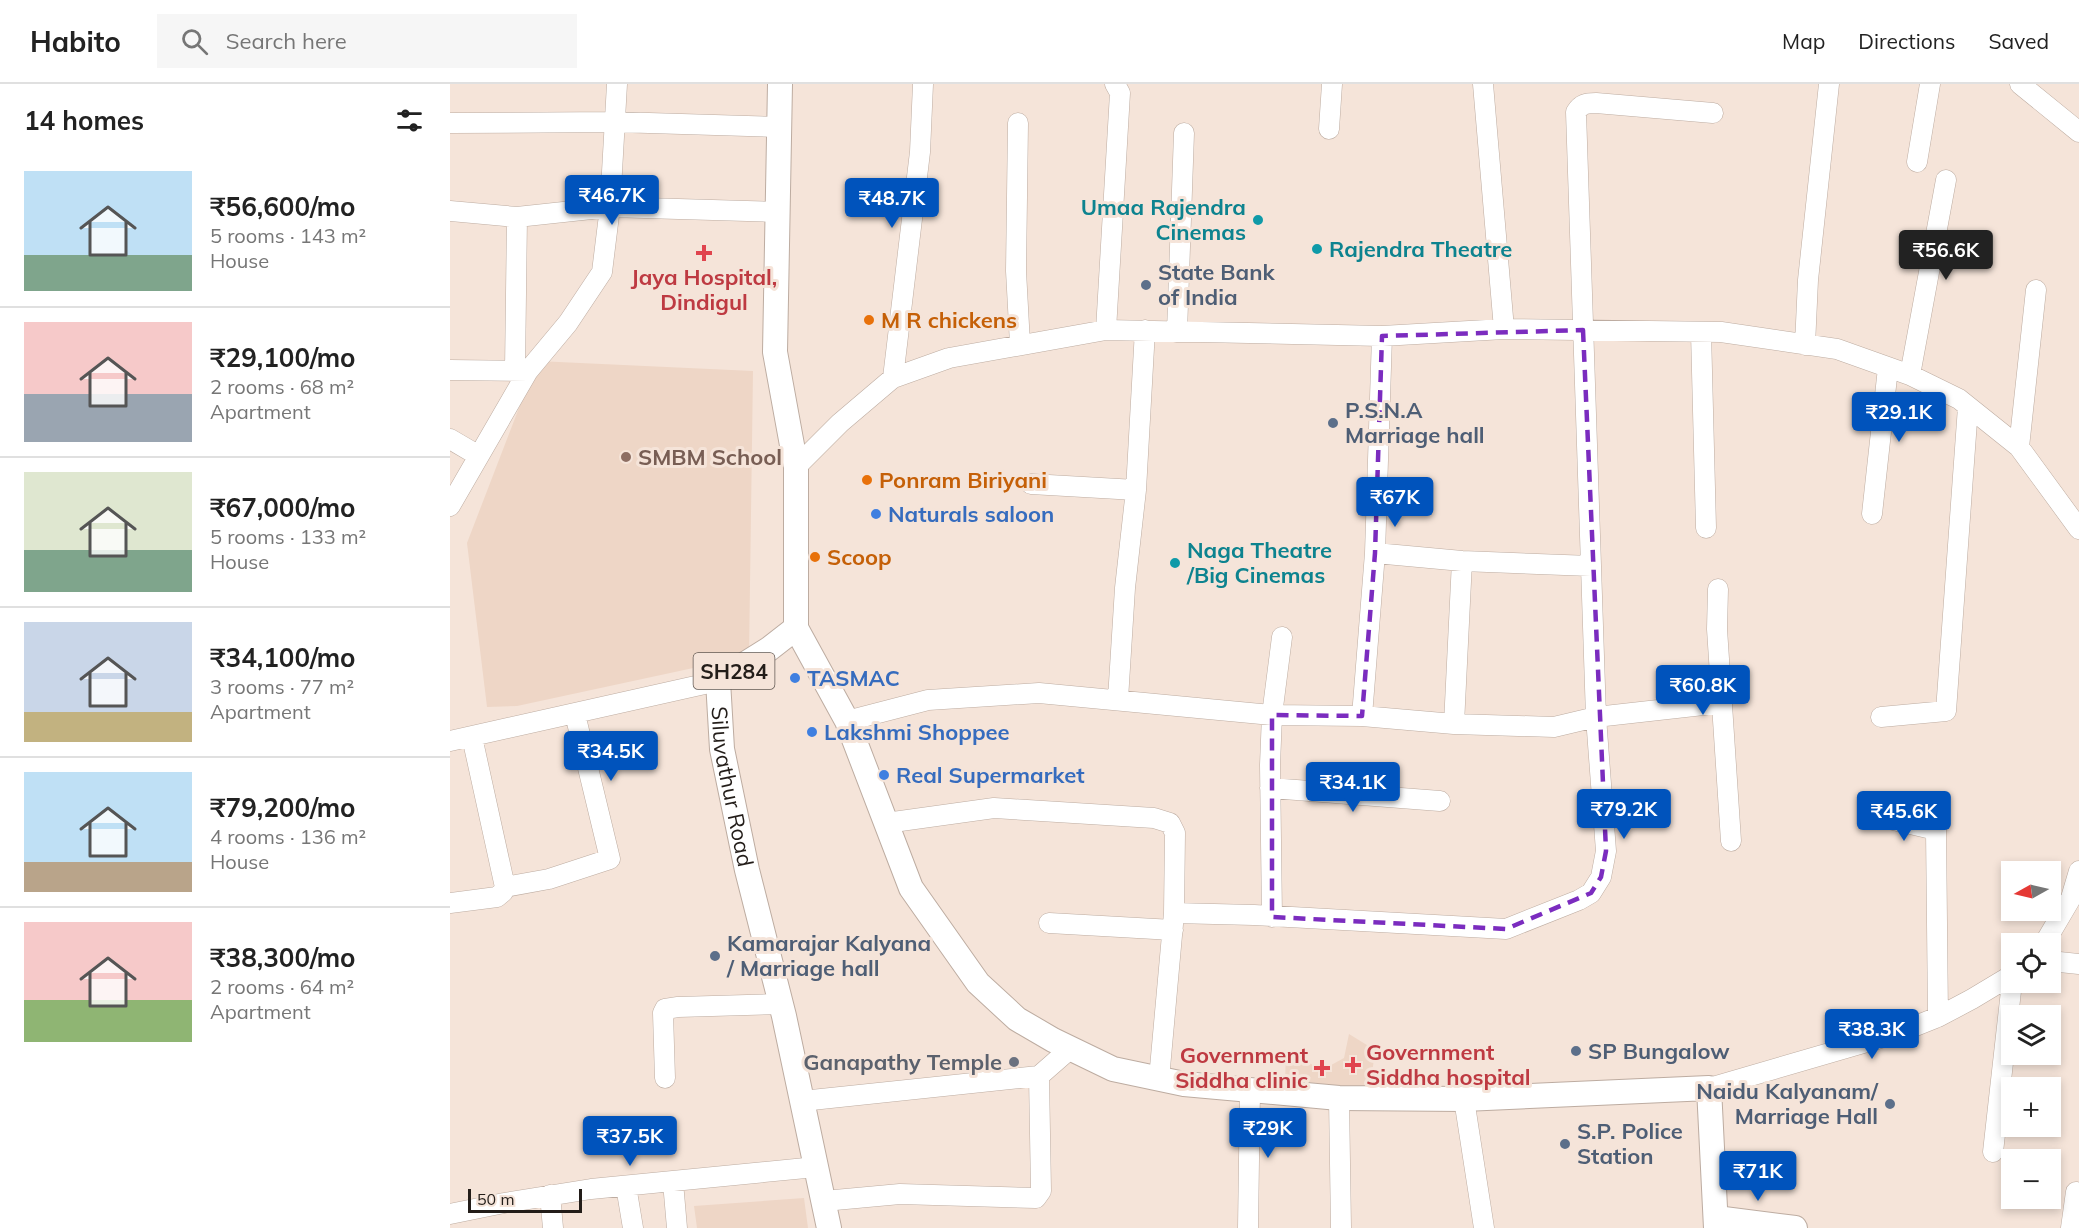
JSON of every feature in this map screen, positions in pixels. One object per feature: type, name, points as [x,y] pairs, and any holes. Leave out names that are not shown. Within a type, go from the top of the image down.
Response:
[{"type":"main road","name":"SH284","points":[[780,84],[775,352],[796,467],[796,628]]},
{"type":"main road","name":"Siluvathur Road","points":[[796,628],[769,649],[718,681],[722,749],[747,870],[781,1004],[829,1228]]},
{"type":"main road","points":[[796,628],[847,721],[911,888],[978,983],[1017,1018],[1113,1069],[1184,1084],[1339,1098],[1464,1099],[1709,1088],[1716,1223],[1795,1228]]},
{"type":"street","points":[[450,506],[479,456],[521,371],[568,323],[602,272],[610,207],[617,84]]},
{"type":"street","points":[[771,84],[779,127]]},
{"type":"street","points":[[779,127],[790,84]]},
{"type":"street","points":[[893,378],[920,152],[923,84]]},
{"type":"street","points":[[1106,330],[1120,93],[1115,84]]},
{"type":"street","points":[[1329,129],[1332,84]]},
{"type":"street","points":[[1483,84],[1504,329]]},
{"type":"street","points":[[1805,345],[1808,280],[1829,84]]},
{"type":"street","points":[[1917,162],[1930,84]]},
{"type":"street","points":[[2020,84],[2079,132]]},
{"type":"street","points":[[1049,923],[1272,917],[1506,929],[1591,893],[1601,877],[1606,851],[1596,717],[1576,112],[1586,103],[1596,102],[1713,113]]},
{"type":"street","points":[[450,123],[616,122],[779,127]]},
{"type":"street","points":[[1018,123],[1016,271],[1020,344]]},
{"type":"street","points":[[1177,332],[1184,133]]},
{"type":"street","points":[[1910,375],[1946,180]]},
{"type":"street","points":[[450,211],[517,217],[610,207],[777,212]]},
{"type":"street","points":[[517,217],[521,371]]},
{"type":"street","points":[[2019,447],[2036,290]]},
{"type":"street","points":[[796,467],[840,423],[893,378],[949,358],[1106,330],[1382,336],[1504,329],[1721,332],[1837,349],[1910,375],[1959,399],[2019,447],[2079,529]]},
{"type":"street","points":[[1118,699],[1125,588],[1136,490],[1145,330]]},
{"type":"street","points":[[1701,332],[1706,528]]},
{"type":"street","points":[[1362,716],[1375,553],[1382,336]]},
{"type":"street","points":[[1872,514],[1888,368]]},
{"type":"street","points":[[450,370],[521,371]]},
{"type":"street","points":[[1881,717],[1946,711],[1968,407]]},
{"type":"street","points":[[450,439],[479,456]]},
{"type":"street","points":[[1031,484],[1136,490]]},
{"type":"street","points":[[1375,553],[1462,561],[1591,566]]},
{"type":"street","points":[[1454,724],[1462,561]]},
{"type":"street","points":[[1718,589],[1717,629],[1731,841]]},
{"type":"street","points":[[1272,917],[1270,788],[1272,715],[1282,637]]},
{"type":"street","points":[[450,741],[718,681]]},
{"type":"street","points":[[847,721],[928,700],[1039,693],[1272,715],[1362,716],[1454,724],[1554,727],[1596,717],[1721,703]]},
{"type":"street","points":[[505,887],[549,879],[610,859],[575,714]]},
{"type":"street","points":[[450,903],[497,897],[505,887],[472,737]]},
{"type":"street","points":[[1270,788],[1440,801]]},
{"type":"street","points":[[885,823],[994,807],[1154,818],[1170,823],[1175,833],[1174,921],[1159,1079]]},
{"type":"street","points":[[1881,817],[1936,830],[1938,1017]]},
{"type":"street","points":[[2050,933],[2071,898],[2079,871]]},
{"type":"street","points":[[2061,962],[2079,964]]},
{"type":"street","points":[[1709,1088],[1898,1033],[1938,1017],[2001,982]]},
{"type":"street","points":[[1993,1152],[2011,993]]},
{"type":"street","points":[[665,1078],[663,1013],[665,1009],[781,1004]]},
{"type":"street","points":[[802,1101],[1039,1076],[1071,1048]]},
{"type":"street","points":[[824,1201],[900,1194],[1036,1198],[1041,1191],[1039,1076]]},
{"type":"street","points":[[1248,1228],[1250,1090]]},
{"type":"street","points":[[1339,1098],[1341,1228]]},
{"type":"street","points":[[1464,1099],[1484,1228]]},
{"type":"street","points":[[450,1214],[550,1195],[816,1167]]},
{"type":"street","points":[[673,1182],[677,1228]]},
{"type":"street","points":[[626,1186],[633,1228]]},
{"type":"street","points":[[2071,1228],[2076,1192]]},
{"type":"street","points":[[550,1195],[553,1228]]},
{"type":"highlighted area","points":[[1583,330],[1606,851],[1601,877],[1591,893],[1506,929],[1272,917],[1272,715],[1362,716],[1375,553],[1382,336]]},
{"type":"shaded area","name":"SMBM School","points":[[537,361],[753,371],[749,656],[517,706],[487,707],[467,543]]},
{"type":"shaded area","name":"Government Siddha hospital","points":[[1349,1034],[1375,1050],[1370,1091],[1285,1083],[1286,1050],[1322,1070],[1344,1058]]},
{"type":"shaded area","points":[[804,1198],[808,1228],[697,1228],[694,1206]]},
{"type":"place","name":"Umaa Rajendra Cinemas","points":[[1258,220]]},
{"type":"place","name":"Rajendra Theatre","points":[[1317,249]]},
{"type":"place","name":"Jaya Hospital, Dindigul","points":[[704,253]]},
{"type":"place","name":"State Bank of India","points":[[1146,285]]},
{"type":"place","name":"M R chickens","points":[[869,320]]},
{"type":"place","name":"P.S.N.A Marriage hall","points":[[1333,423]]},
{"type":"place","name":"SMBM School","points":[[626,457]]},
{"type":"place","name":"Ponram Biriyani","points":[[867,480]]},
{"type":"place","name":"Naturals saloon","points":[[876,514]]},
{"type":"place","name":"Scoop","points":[[815,557]]},
{"type":"place","name":"Naga Theatre /Big Cinemas","points":[[1175,563]]},
{"type":"place","name":"TASMAC","points":[[795,678]]},
{"type":"place","name":"Lakshmi Shoppee","points":[[812,732]]},
{"type":"place","name":"Real Supermarket","points":[[884,775]]},
{"type":"place","name":"Kamarajar Kalyana / Marriage hall","points":[[715,956]]},
{"type":"place","name":"SP Bungalow","points":[[1576,1051]]},
{"type":"place","name":"Ganapathy Temple","points":[[1014,1062]]},
{"type":"place","name":"Government Siddha hospital","points":[[1353,1065]]},
{"type":"place","name":"Government Siddha clinic","points":[[1322,1068]]},
{"type":"place","name":"Naidu Kalyanam/ Marriage Hall","points":[[1890,1104]]},
{"type":"place","name":"S.P. Police Station","points":[[1565,1144]]}]
